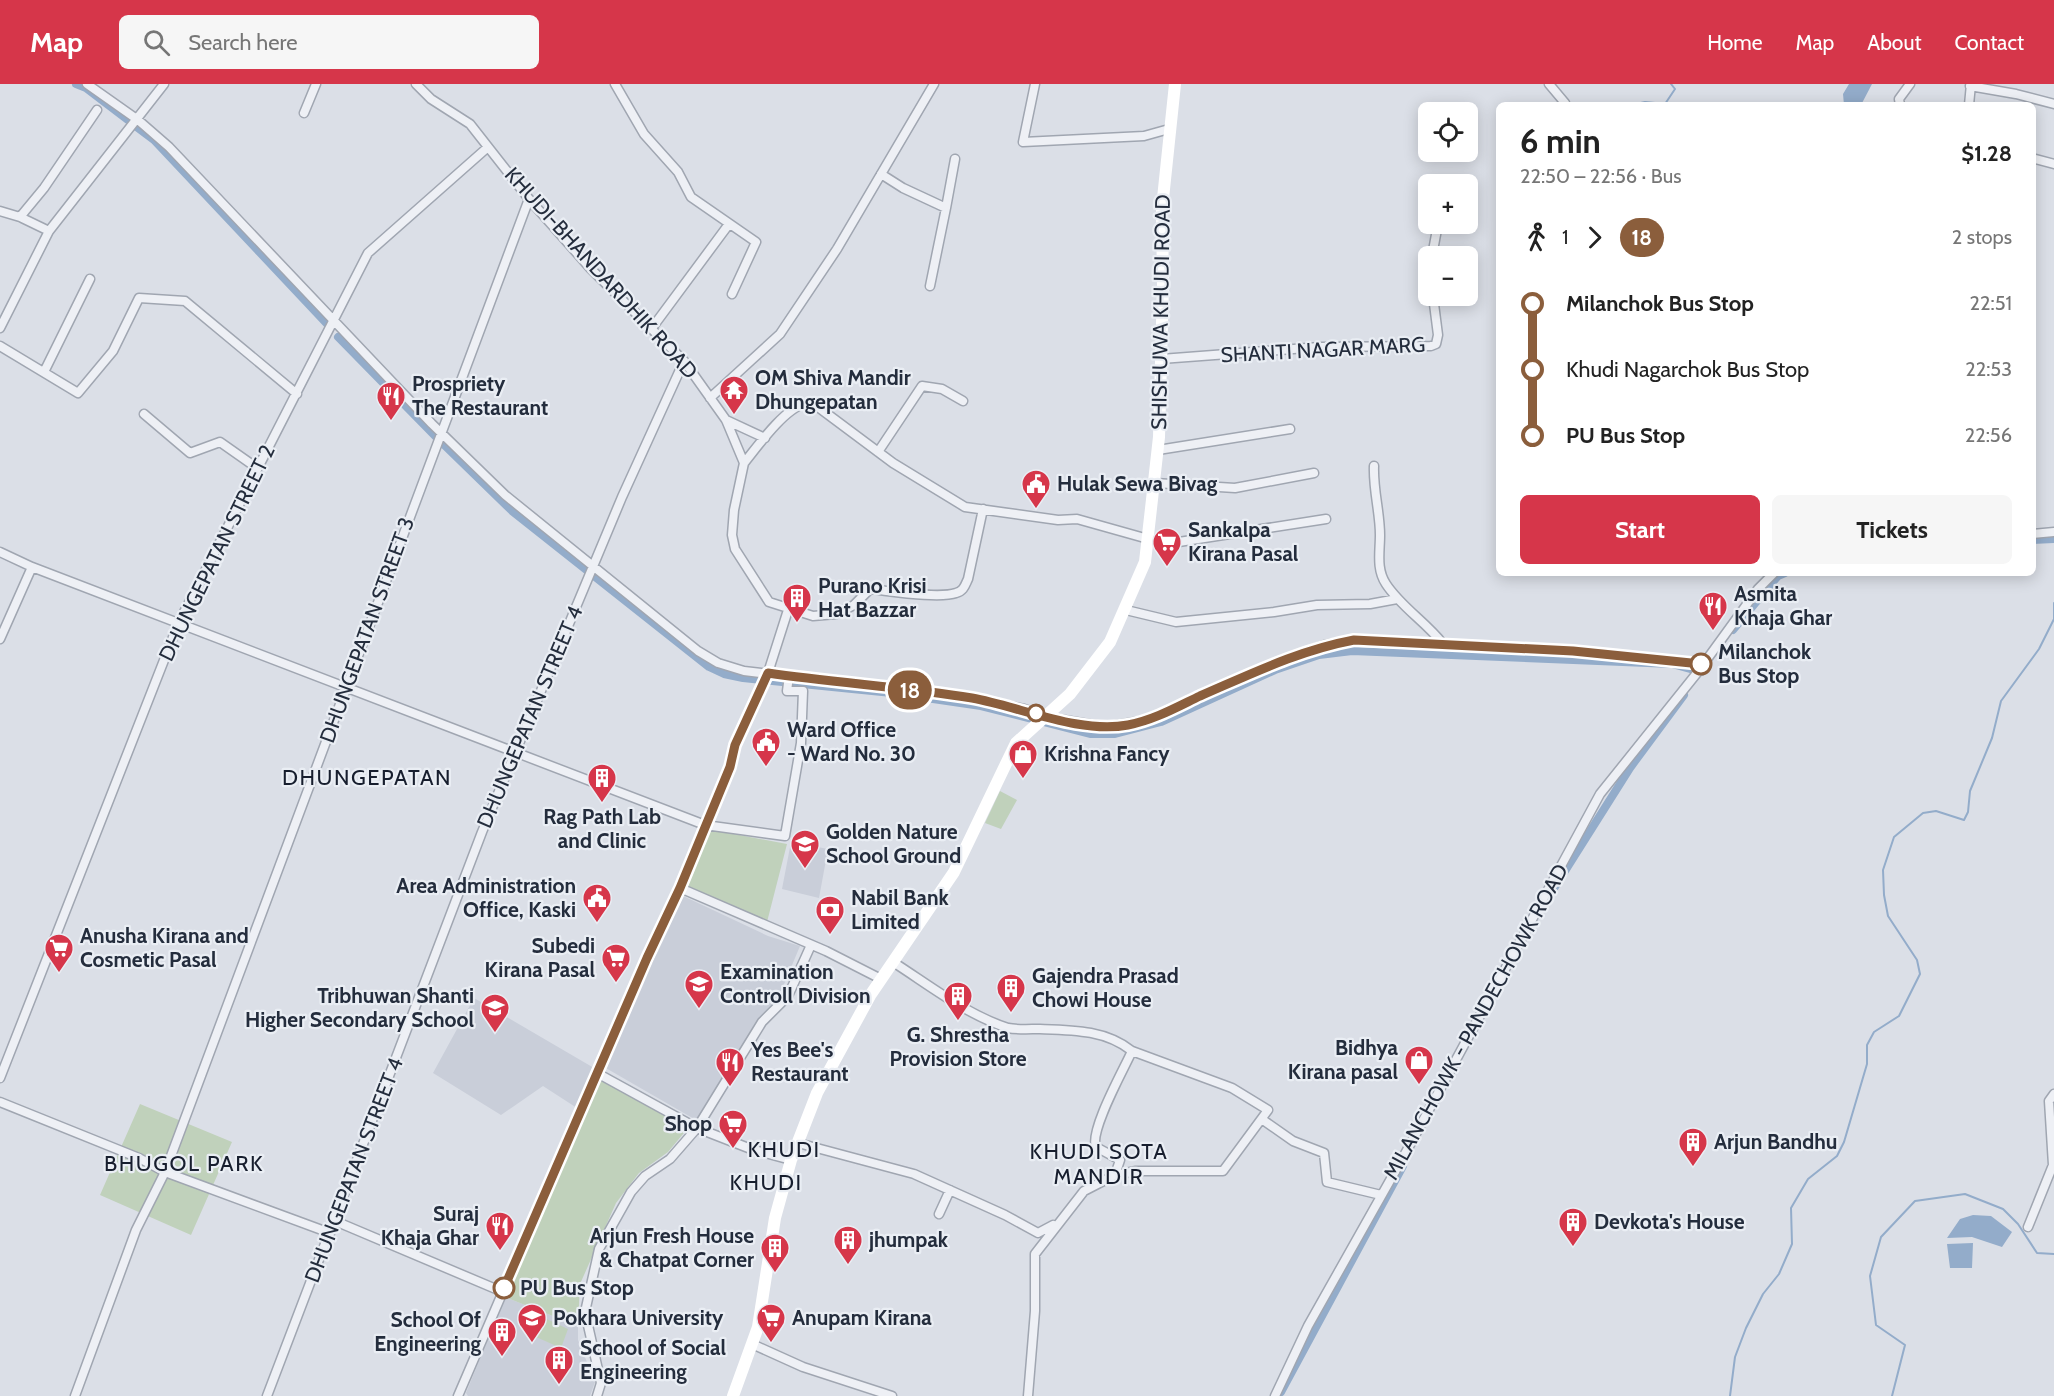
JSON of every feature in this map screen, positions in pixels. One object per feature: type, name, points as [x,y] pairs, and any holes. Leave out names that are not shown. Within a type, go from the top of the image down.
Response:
[{"type":"main road","name":"SHISHUWA KHUDI ROAD","points":[[733,1396],[752,1344],[761,1310],[775,1218],[791,1160],[817,1093],[881,979],[954,872],[1016,743],[1070,694],[1110,642],[1126,610],[1145,562],[1158,450],[1162,208],[1175,84]]},
{"type":"street","points":[[87,84],[99,87],[169,147],[442,434],[529,516],[591,572],[698,651],[718,663],[744,671],[972,698],[1024,709],[1041,721],[1106,728],[1147,720],[1278,662],[1325,645],[1354,640],[1573,651],[1702,664]]},
{"type":"street","points":[[0,328],[49,231],[164,84]]},
{"type":"street","points":[[304,113],[316,84]]},
{"type":"street","name":"KHUDI-BHANDARDHIK ROAD","points":[[416,84],[431,99],[470,124],[529,199],[591,269],[684,361],[726,420],[744,463]]},
{"type":"street","points":[[615,84],[644,134],[678,172],[691,198],[756,242],[732,294]]},
{"type":"street","points":[[710,398],[780,334],[837,249],[934,84]]},
{"type":"street","points":[[1035,84],[1023,142],[1144,136],[1169,129]]},
{"type":"street","points":[[1549,84],[1564,102]]},
{"type":"street","points":[[1900,102],[1899,99],[1910,84]]},
{"type":"street","points":[[1969,102],[1970,85],[2054,104]]},
{"type":"street","points":[[20,217],[44,188],[97,110]]},
{"type":"street","name":"DHUNGEPATAN STREET 2","points":[[0,1078],[179,622],[368,253],[488,147]]},
{"type":"street","points":[[930,286],[955,159]]},
{"type":"street","points":[[2036,159],[2054,164]]},
{"type":"street","points":[[881,174],[903,189],[946,208]]},
{"type":"street","name":"DHUNGEPATAN STREET 3","points":[[75,1396],[136,1230],[165,1172],[529,199]]},
{"type":"street","points":[[0,211],[20,217],[49,231]]},
{"type":"street","points":[[652,328],[729,224]]},
{"type":"street","points":[[44,372],[90,279]]},
{"type":"street","points":[[0,346],[78,393],[113,351],[139,298],[186,301],[297,394]]},
{"type":"street","name":"SHANTI NAGAR MARG","points":[[1161,359],[1320,347],[1431,346],[1436,344],[1438,335],[1434,306]]},
{"type":"street","name":"DHUNGEPATAN STREET 4","points":[[267,1396],[482,832],[591,572],[684,361]]},
{"type":"street","points":[[878,452],[922,386],[942,389],[963,401]]},
{"type":"street","points":[[983,509],[964,589],[956,594],[914,594],[870,589],[854,605],[836,614],[813,616],[788,610],[769,602],[735,549],[732,535],[734,510],[744,463],[765,438],[800,405],[808,403],[818,407],[878,452],[965,507],[983,509],[1058,520],[1077,519],[1148,541],[1166,544],[1326,519]]},
{"type":"street","points":[[144,414],[190,453],[220,442],[257,468]]},
{"type":"street","points":[[726,420],[765,438]]},
{"type":"street","points":[[1158,450],[1290,429]]},
{"type":"street","points":[[1374,466],[1373,489],[1380,534],[1378,561],[1384,582],[1443,644]]},
{"type":"street","points":[[1155,483],[1235,488],[1314,474]]},
{"type":"street","points":[[2036,534],[2054,532]]},
{"type":"street","points":[[0,552],[32,567],[705,825],[785,836],[801,743],[803,692],[787,691],[789,676]]},
{"type":"street","points":[[0,639],[32,567]]},
{"type":"street","name":"MILANCHOWK - PANDECHOWK ROAD","points":[[1275,1396],[1308,1326],[1600,794],[1758,589],[1771,576]]},
{"type":"street","points":[[1126,610],[1176,622],[1274,612],[1317,605],[1370,604],[1397,598]]},
{"type":"street","points":[[458,1396],[597,1073],[680,888],[730,767],[735,745],[768,673],[788,610]]},
{"type":"street","points":[[680,888],[811,945],[881,979]]},
{"type":"street","points":[[597,1396],[601,1383],[585,1312],[599,1249],[631,1192],[645,1176],[670,1159],[697,1128],[762,1022],[788,996],[811,945]]},
{"type":"street","points":[[892,962],[957,1003],[1010,1028],[1067,1030],[1105,1035],[1120,1041],[1132,1051],[1232,1088],[1268,1110],[1267,1121],[1223,1171],[1137,1171],[1115,1175],[1084,1191],[1056,1223],[1035,1254],[1035,1311],[1028,1396]]},
{"type":"street","points":[[1132,1051],[1098,1125],[1094,1143],[1096,1147],[1137,1171]]},
{"type":"street","points":[[597,1073],[697,1128],[750,1149],[791,1160]]},
{"type":"street","points":[[2028,1227],[2053,1165],[2049,1101],[2054,1094]]},
{"type":"street","points":[[0,1102],[139,1158],[165,1172],[330,1233]]},
{"type":"street","points":[[1267,1121],[1277,1131],[1293,1141],[1324,1153],[1327,1182],[1381,1195]]},
{"type":"street","points":[[798,1143],[822,1151],[886,1165],[950,1190],[1038,1233]]},
{"type":"street","points":[[1115,1175],[1120,1160]]},
{"type":"street","points":[[939,1214],[950,1190]]},
{"type":"street","points":[[335,1221],[503,1292]]},
{"type":"street","points":[[1038,1233],[1056,1223]]},
{"type":"street","points":[[1038,1233],[1039,1247]]},
{"type":"street","points":[[752,1344],[803,1367],[892,1396]]},
{"type":"shaded area","name":"Golden Nature School Ground","points":[[791,842],[828,849],[819,898],[782,889]]},
{"type":"shaded area","name":"Examination Controll Division","points":[[681,895],[768,936],[800,946],[775,1006],[755,1023],[725,1078],[696,1120],[604,1067],[649,959]]},
{"type":"shaded area","name":"Tribhuwan Shanti Higher Secondary School","points":[[474,998],[594,1068],[577,1108],[543,1086],[501,1115],[433,1073]]},
{"type":"shaded area","name":"Pokhara University","points":[[505,1297],[578,1326],[578,1340],[595,1382],[590,1396],[468,1396],[466,1393]]},
{"type":"green space","points":[[1000,791],[1017,800],[1001,829],[985,823]]},
{"type":"green space","points":[[708,829],[787,844],[767,922],[686,886]]},
{"type":"green space","points":[[599,1078],[688,1128],[668,1152],[639,1173],[616,1203],[580,1284],[578,1326],[505,1297]]},
{"type":"green space","name":"BHUGOL PARK","points":[[140,1104],[232,1142],[191,1235],[100,1195]]},
{"type":"green space","points":[[536,1314],[568,1329],[561,1348],[527,1333]]},
{"type":"water","points":[[1849,84],[1872,84],[1863,102],[1844,102],[1843,94]]},
{"type":"water","points":[[1973,1215],[1991,1216],[2012,1232],[2002,1247],[1972,1237],[1947,1238],[1960,1219]]},
{"type":"water","points":[[1973,1243],[1972,1268],[1950,1268],[1947,1244]]},
{"type":"waterway","points":[[76,84],[86,88],[128,120]]},
{"type":"waterway","points":[[1666,102],[1675,89],[1671,84]]},
{"type":"waterway","points":[[134,125],[154,140],[328,325]]},
{"type":"waterway","points":[[338,337],[436,437]]},
{"type":"waterway","points":[[441,442],[512,511],[709,667],[724,674],[743,678],[892,693],[981,706],[1091,734],[1115,734],[1161,722],[1275,670],[1319,655],[1352,651],[1672,664],[1701,672]]},
{"type":"waterway","points":[[2036,540],[2054,539]]},
{"type":"waterway","points":[[1733,630],[1778,576]]},
{"type":"waterway","points":[[1730,1396],[1735,1357],[1746,1328],[1763,1294],[1779,1274],[1792,1244],[1791,1208],[1808,1179],[1837,1156],[1844,1142],[1867,1064],[1867,1045],[1874,1032],[1899,1016],[1920,974],[1917,960],[1888,916],[1884,895],[1883,870],[1894,837],[1923,813],[1936,811],[1964,820],[1968,812],[1970,791],[1992,738],[2001,701],[2039,649],[2054,619],[2054,603]]},
{"type":"waterway","points":[[1546,901],[1630,768],[1684,695]]},
{"type":"waterway","points":[[1281,1392],[1403,1166]]},
{"type":"waterway","points":[[1892,1396],[1905,1345],[1876,1325],[1870,1276],[1881,1237],[1915,1201],[1965,1194],[2003,1209],[2018,1224],[2037,1253],[2054,1254]]},
{"type":"bus line","name":"18","points":[[504,1288],[655,939],[680,888],[730,767],[735,745],[768,673],[972,698],[1024,709],[1046,717],[1106,728],[1147,720],[1278,662],[1325,645],[1354,640],[1573,651],[1701,664]]},
{"type":"place","name":"OM Shiva Mandir Dhungepatan","points":[[734,416]]},
{"type":"place","name":"Prospriety The Restaurant","points":[[391,422]]},
{"type":"place","name":"Hulak Sewa Bivag","points":[[1036,510]]},
{"type":"place","name":"Sankalpa Kirana Pasal","points":[[1167,568]]},
{"type":"place","name":"Purano Krisi Hat Bazzar","points":[[797,624]]},
{"type":"place","name":"Asmita Khaja Ghar","points":[[1713,632]]},
{"type":"place","name":"Milanchok Bus Stop","points":[[1701,664]]},
{"type":"place","name":"Ward Office - Ward No. 30","points":[[766,768]]},
{"type":"place","name":"Krishna Fancy","points":[[1023,780]]},
{"type":"place","name":"Rag Path Lab and Clinic","points":[[602,804]]},
{"type":"place","name":"Golden Nature School Ground","points":[[805,870]]},
{"type":"place","name":"Area Administration Office, Kaski","points":[[597,924]]},
{"type":"place","name":"Nabil Bank Limited","points":[[830,936]]},
{"type":"place","name":"Anusha Kirana and Cosmetic Pasal","points":[[59,974]]},
{"type":"place","name":"Subedi Kirana Pasal","points":[[616,984]]},
{"type":"place","name":"Examination Controll Division","points":[[699,1010]]},
{"type":"place","name":"Gajendra Prasad Chowi House","points":[[1011,1014]]},
{"type":"place","name":"G. Shrestha Provision Store","points":[[958,1022]]},
{"type":"place","name":"Tribhuwan Shanti Higher Secondary School","points":[[495,1034]]},
{"type":"place","name":"Bidhya Kirana pasal","points":[[1419,1086]]},
{"type":"place","name":"Yes Bee's Restaurant","points":[[730,1088]]},
{"type":"place","name":"Shop","points":[[733,1150]]},
{"type":"place","name":"Arjun Bandhu","points":[[1693,1168]]},
{"type":"place","name":"Devkota's House","points":[[1573,1248]]},
{"type":"place","name":"Suraj Khaja Ghar","points":[[500,1252]]},
{"type":"place","name":"jhumpak","points":[[848,1266]]},
{"type":"place","name":"Arjun Fresh House & Chatpat Corner","points":[[775,1274]]},
{"type":"place","name":"PU Bus Stop","points":[[504,1288]]},
{"type":"place","name":"Pokhara University","points":[[532,1344]]},
{"type":"place","name":"Anupam Kirana","points":[[771,1344]]},
{"type":"place","name":"School Of Engineering","points":[[502,1358]]},
{"type":"place","name":"School of Social Engineering","points":[[559,1386]]},
{"type":"district","name":"DHUNGEPATAN","points":[[367,777]]},
{"type":"district","name":"KHUDI","points":[[784,1149]]},
{"type":"district","name":"BHUGOL PARK","points":[[184,1163]]},
{"type":"district","name":"KHUDI SOTA MANDIR","points":[[1099,1164]]},
{"type":"district","name":"KHUDI","points":[[766,1182]]}]
